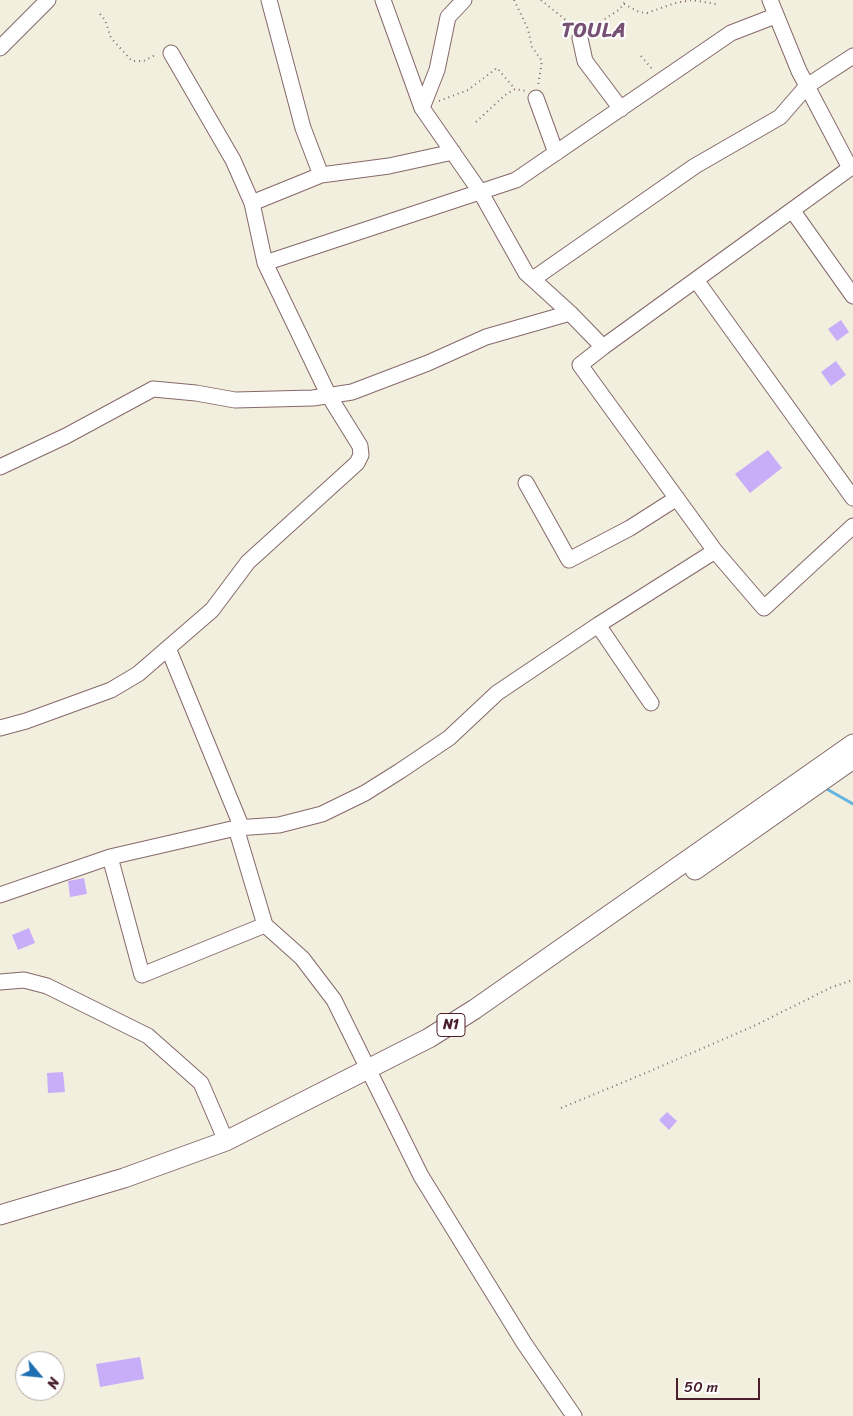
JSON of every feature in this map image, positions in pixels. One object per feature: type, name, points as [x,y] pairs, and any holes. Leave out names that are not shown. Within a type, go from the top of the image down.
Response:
[{"type":"main road","name":"N1","points":[[0,1214],[124,1178],[226,1141],[372,1073],[475,1009],[853,744]]},
{"type":"main road","name":"N1","points":[[0,1224],[127,1189],[230,1152],[372,1073],[480,1016],[784,810],[853,759]]},
{"type":"street","points":[[0,48],[48,0]]},
{"type":"street","points":[[269,0],[303,128],[321,175]]},
{"type":"street","points":[[383,0],[422,108],[482,193],[526,273],[570,313],[603,347]]},
{"type":"street","points":[[422,108],[437,70],[448,16],[464,0]]},
{"type":"street","points":[[770,0],[775,16],[807,86],[852,167],[580,364],[715,551],[764,608],[853,526]]},
{"type":"street","points":[[265,263],[482,193],[516,180],[662,82],[731,33],[775,16]]},
{"type":"street","points":[[580,38],[585,61],[621,109]]},
{"type":"street","points":[[0,728],[26,721],[112,690],[138,674],[212,610],[248,562],[357,463],[361,455],[360,446],[329,396],[265,263],[252,203],[233,160],[171,53]]},
{"type":"street","points":[[533,279],[695,166],[780,117],[807,86],[853,56]]},
{"type":"street","points":[[536,98],[556,153]]},
{"type":"street","points":[[252,203],[321,175],[388,166],[453,152]]},
{"type":"street","points":[[792,210],[853,296]]},
{"type":"street","points":[[696,280],[853,498]]},
{"type":"street","points":[[0,467],[66,436],[153,389],[196,393],[235,400],[276,401],[352,392],[486,337],[570,313]]},
{"type":"street","points":[[526,483],[568,560],[630,528],[677,498]]},
{"type":"street","points":[[0,895],[110,857],[239,828],[279,825],[322,814],[365,794],[449,738],[512,682],[715,551]]},
{"type":"street","points":[[598,625],[651,703]]},
{"type":"street","points":[[168,648],[239,828],[265,925],[302,958],[334,1000],[372,1073],[421,1176],[524,1343],[574,1416]]},
{"type":"street","points":[[110,857],[142,975],[265,925]]},
{"type":"street","points":[[0,982],[24,980],[47,986],[148,1036],[201,1083],[226,1141]]},
{"type":"path","points":[[476,122],[505,95],[515,89],[523,89],[536,98],[542,61],[532,47],[528,29],[514,0]]},
{"type":"path","points":[[541,0],[567,21],[580,38],[591,26],[620,9],[626,0]]},
{"type":"path","points":[[624,4],[639,12],[647,13],[675,3],[692,0],[716,4]]},
{"type":"path","points":[[100,14],[105,20],[111,38],[132,61],[144,61],[166,50],[171,53]]},
{"type":"path","points":[[641,56],[662,82]]},
{"type":"path","points":[[422,108],[468,90],[497,68],[515,89]]},
{"type":"path","points":[[561,1108],[756,1025],[832,987],[853,980]]},
{"type":"building","points":[[841,320],[849,332],[837,341],[828,329]]},
{"type":"building","points":[[836,361],[846,375],[831,386],[821,372]]},
{"type":"building","points":[[768,450],[782,468],[750,493],[735,474]]},
{"type":"building","points":[[84,878],[87,894],[70,897],[68,881]]},
{"type":"building","points":[[29,928],[35,943],[18,950],[12,935]]},
{"type":"building","points":[[63,1072],[65,1092],[48,1093],[47,1073]]},
{"type":"building","points":[[667,1112],[677,1121],[669,1130],[659,1120]]},
{"type":"building","points":[[140,1357],[144,1379],[100,1387],[96,1364]]},
{"type":"waterway","points":[[825,788],[853,804]]},
{"type":"district","name":"TOULA","points":[[594,32]]}]
